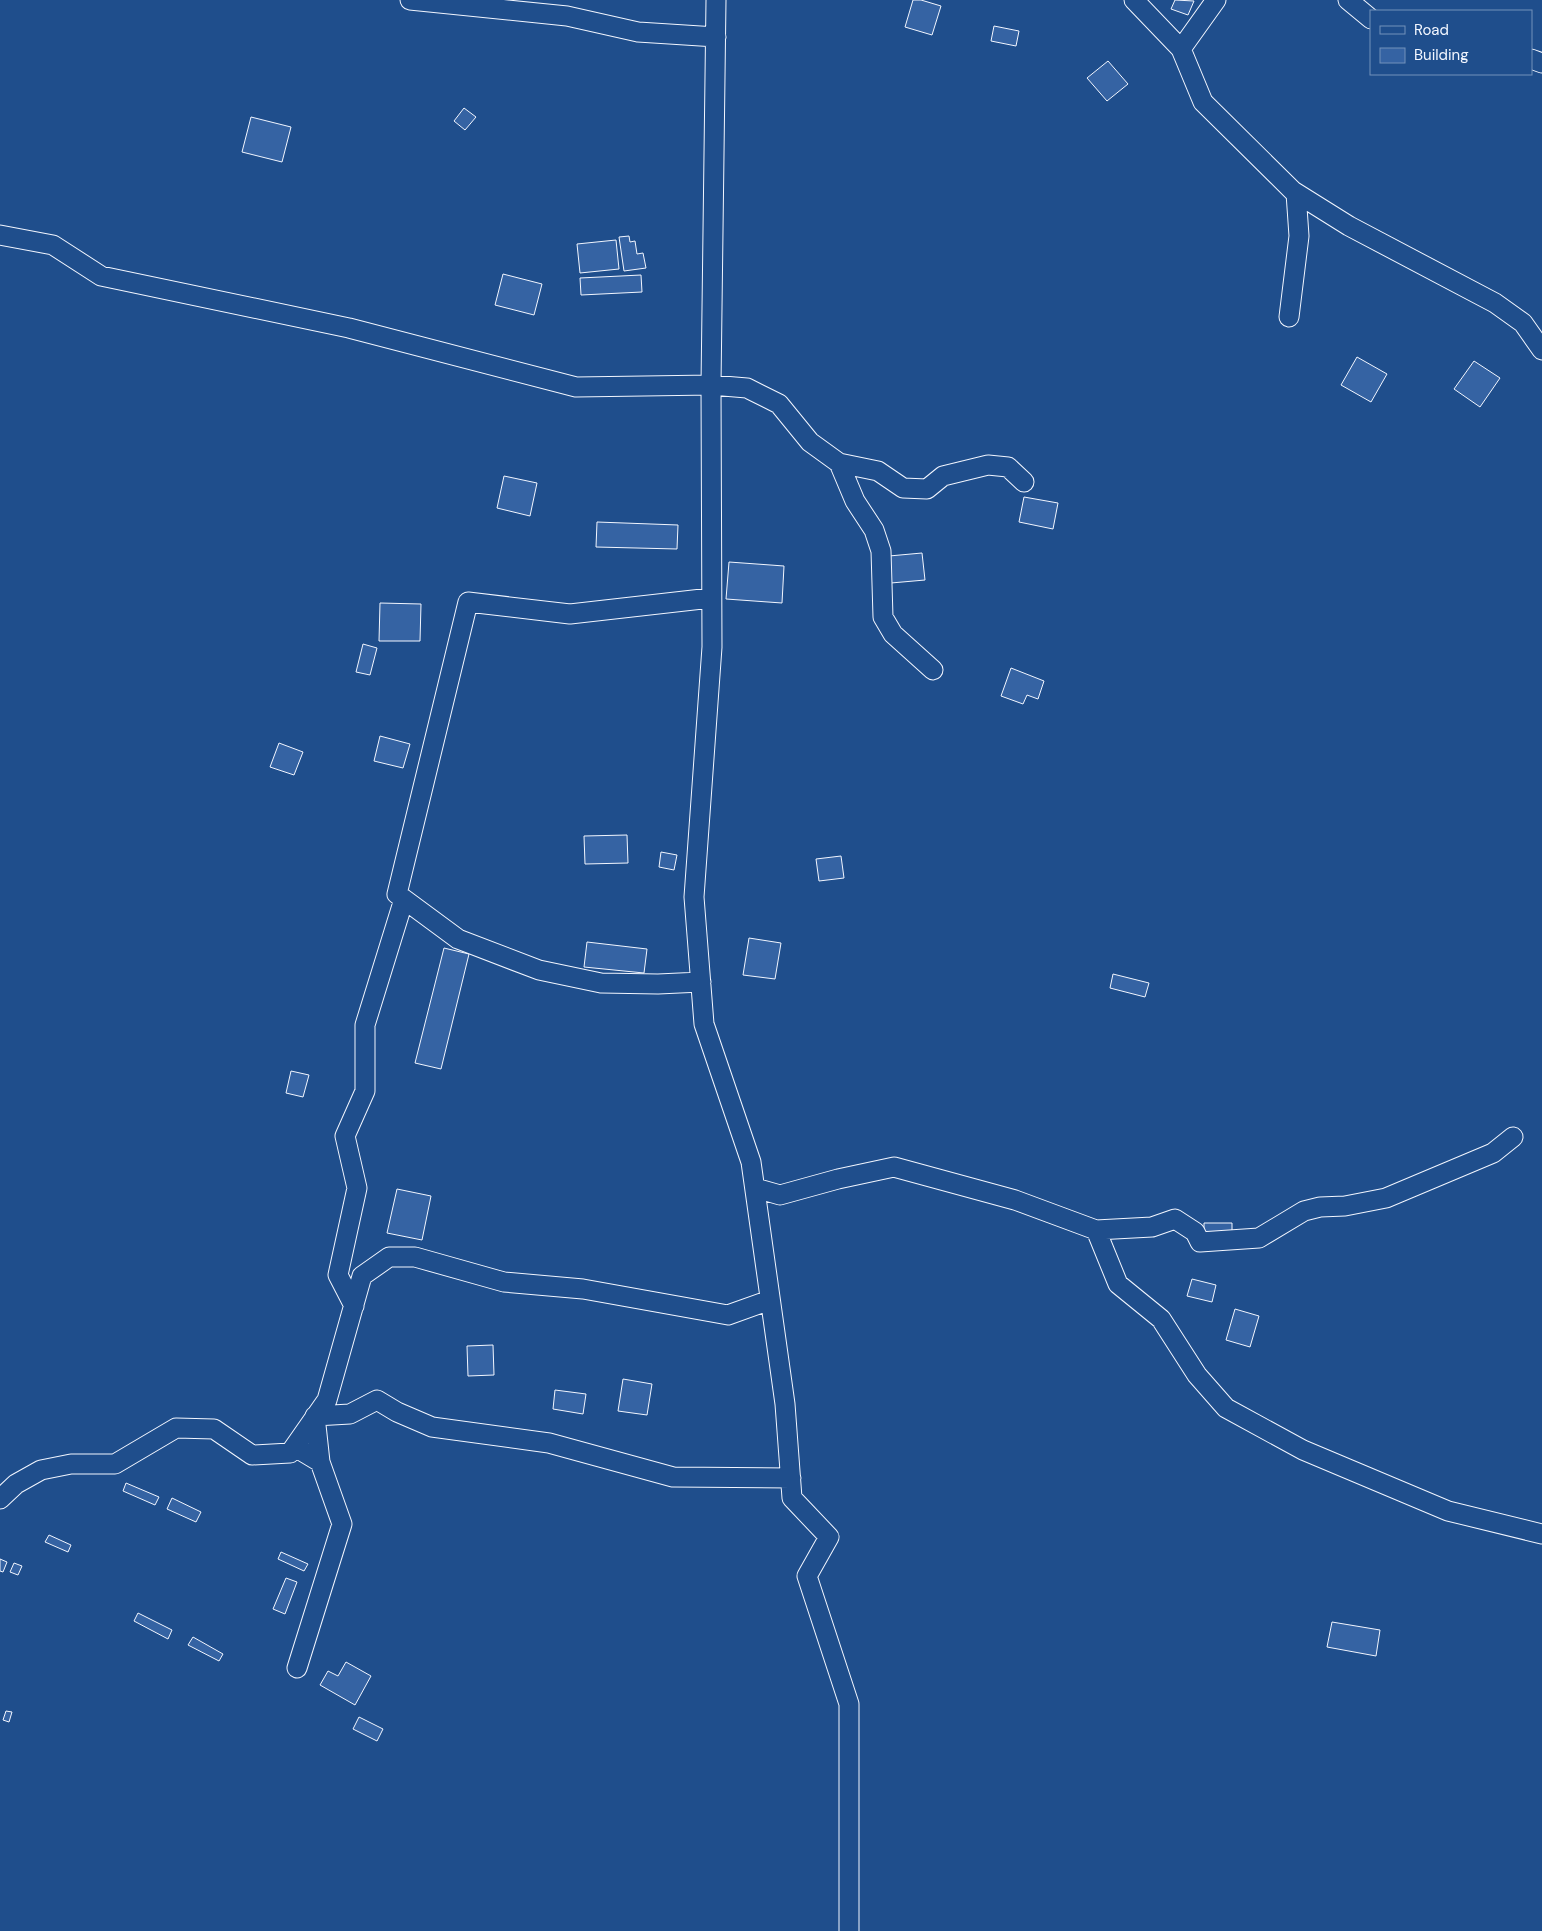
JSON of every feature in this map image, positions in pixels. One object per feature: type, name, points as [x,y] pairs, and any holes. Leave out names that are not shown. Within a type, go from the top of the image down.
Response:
[{"type":"street","points":[[410,0],[566,16],[638,32],[716,37]]},
{"type":"street","points":[[716,0],[711,385],[712,647],[694,897],[704,1024],[751,1162],[785,1404],[792,1498],[829,1537],[807,1576],[849,1704],[849,1931]]},
{"type":"street","points":[[1134,0],[1181,49],[1203,102],[1296,193],[1349,226],[1496,303],[1523,323],[1542,350]]},
{"type":"street","points":[[1181,49],[1216,0]]},
{"type":"street","points":[[1348,0],[1370,18]]},
{"type":"street","points":[[1289,318],[1299,236],[1296,193]]},
{"type":"street","points":[[0,235],[53,245],[101,276],[350,328],[576,388],[711,385],[747,388],[779,404],[810,442],[840,463],[878,471],[903,488],[927,489],[943,476],[988,465],[1008,466],[1024,482]]},
{"type":"street","points":[[840,463],[855,501],[874,530],[881,551],[883,617],[893,634],[933,670]]},
{"type":"street","points":[[700,982],[658,984],[601,983],[539,970],[458,939],[397,894],[468,602],[570,614],[711,598]]},
{"type":"street","points":[[354,1306],[338,1275],[358,1188],[345,1136],[365,1091],[365,1025],[404,899]]},
{"type":"street","points":[[755,1188],[780,1195],[838,1179],[894,1167],[1015,1200],[1096,1230],[1152,1227],[1176,1219],[1195,1232],[1200,1242],[1259,1238],[1304,1211],[1386,1198],[1493,1153],[1513,1137]]},
{"type":"street","points":[[1096,1230],[1118,1284],[1161,1319],[1197,1375],[1226,1408],[1303,1450],[1448,1511],[1542,1534]]},
{"type":"street","points":[[0,1499],[16,1484],[41,1470],[71,1464],[115,1464],[176,1428],[214,1429],[252,1455],[290,1453],[327,1400],[362,1276],[389,1257],[415,1258],[504,1282],[582,1289],[728,1315],[770,1300]]},
{"type":"street","points":[[315,1416],[350,1414],[377,1400],[397,1412],[432,1427],[549,1443],[673,1477],[791,1478]]},
{"type":"street","points":[[297,1668],[342,1524],[320,1462],[315,1416]]},
{"type":"street","points":[[294,1447],[320,1462]]},
{"type":"building","points":[[913,0],[921,0],[941,6],[932,35],[905,27]]},
{"type":"building","points":[[1175,0],[1194,1],[1188,15],[1171,9]]},
{"type":"building","points":[[994,26],[1019,31],[1016,46],[991,41]]},
{"type":"building","points":[[1108,61],[1128,84],[1107,101],[1087,78]]},
{"type":"building","points":[[464,108],[476,117],[465,130],[454,121]]},
{"type":"building","points":[[251,117],[291,127],[282,162],[242,152]]},
{"type":"building","points":[[629,236],[630,242],[635,241],[637,254],[643,253],[646,268],[624,271],[619,237]]},
{"type":"building","points":[[616,240],[619,269],[580,273],[577,244]]},
{"type":"building","points":[[503,274],[542,284],[534,315],[495,305]]},
{"type":"building","points":[[641,275],[642,292],[581,295],[580,278]]},
{"type":"building","points":[[1357,357],[1387,374],[1371,402],[1341,385]]},
{"type":"building","points":[[1474,361],[1500,378],[1480,407],[1454,389]]},
{"type":"building","points":[[504,476],[537,483],[530,516],[497,508]]},
{"type":"building","points":[[1024,497],[1058,503],[1053,529],[1019,522]]},
{"type":"building","points":[[597,522],[678,525],[677,549],[596,547]]},
{"type":"building","points":[[922,553],[925,580],[891,583],[889,556]]},
{"type":"building","points":[[729,562],[784,566],[782,603],[726,599]]},
{"type":"building","points":[[380,603],[421,604],[420,641],[379,641]]},
{"type":"building","points":[[363,644],[377,648],[370,675],[356,672]]},
{"type":"building","points":[[1011,668],[1044,681],[1038,699],[1027,695],[1023,704],[1001,696]]},
{"type":"building","points":[[380,736],[410,744],[403,768],[374,761]]},
{"type":"building","points":[[279,743],[303,752],[294,775],[270,767]]},
{"type":"building","points":[[627,835],[628,863],[585,864],[584,836]]},
{"type":"building","points":[[661,852],[677,855],[674,870],[659,867]]},
{"type":"building","points":[[841,856],[844,878],[819,881],[816,859]]},
{"type":"building","points":[[749,938],[781,943],[775,979],[743,975]]},
{"type":"building","points":[[587,942],[647,949],[644,973],[584,967]]},
{"type":"building","points":[[444,948],[469,954],[441,1069],[415,1063]]},
{"type":"building","points":[[1113,974],[1149,983],[1145,997],[1110,988]]},
{"type":"building","points":[[291,1071],[309,1075],[303,1097],[286,1093]]},
{"type":"building","points":[[397,1189],[431,1196],[422,1240],[387,1233]]},
{"type":"building","points":[[1204,1223],[1232,1223],[1232,1238],[1204,1239]]},
{"type":"building","points":[[1192,1279],[1216,1285],[1212,1302],[1187,1296]]},
{"type":"building","points":[[1235,1309],[1259,1316],[1250,1347],[1226,1340]]},
{"type":"building","points":[[493,1345],[494,1375],[468,1376],[467,1346]]},
{"type":"building","points":[[623,1379],[652,1384],[647,1415],[618,1411]]},
{"type":"building","points":[[555,1390],[586,1394],[583,1414],[553,1409]]},
{"type":"building","points":[[126,1483],[159,1497],[155,1505],[123,1491]]},
{"type":"building","points":[[172,1498],[201,1512],[196,1522],[167,1509]]},
{"type":"building","points":[[49,1535],[71,1545],[68,1552],[45,1542]]},
{"type":"building","points":[[281,1552],[308,1564],[304,1571],[278,1559]]},
{"type":"building","points":[[0,1559],[7,1562],[3,1572],[0,1571]]},
{"type":"building","points":[[14,1563],[22,1566],[18,1575],[10,1572]]},
{"type":"building","points":[[286,1578],[297,1582],[285,1614],[273,1609]]},
{"type":"building","points":[[138,1613],[172,1630],[168,1639],[134,1621]]},
{"type":"building","points":[[1332,1622],[1380,1630],[1376,1656],[1327,1647]]},
{"type":"building","points":[[193,1637],[223,1654],[219,1661],[188,1645]]},
{"type":"building","points":[[346,1662],[371,1676],[355,1705],[320,1685],[328,1671],[338,1676]]},
{"type":"building","points":[[6,1711],[12,1712],[9,1722],[3,1720]]},
{"type":"building","points":[[359,1717],[383,1729],[377,1741],[353,1729]]}]
